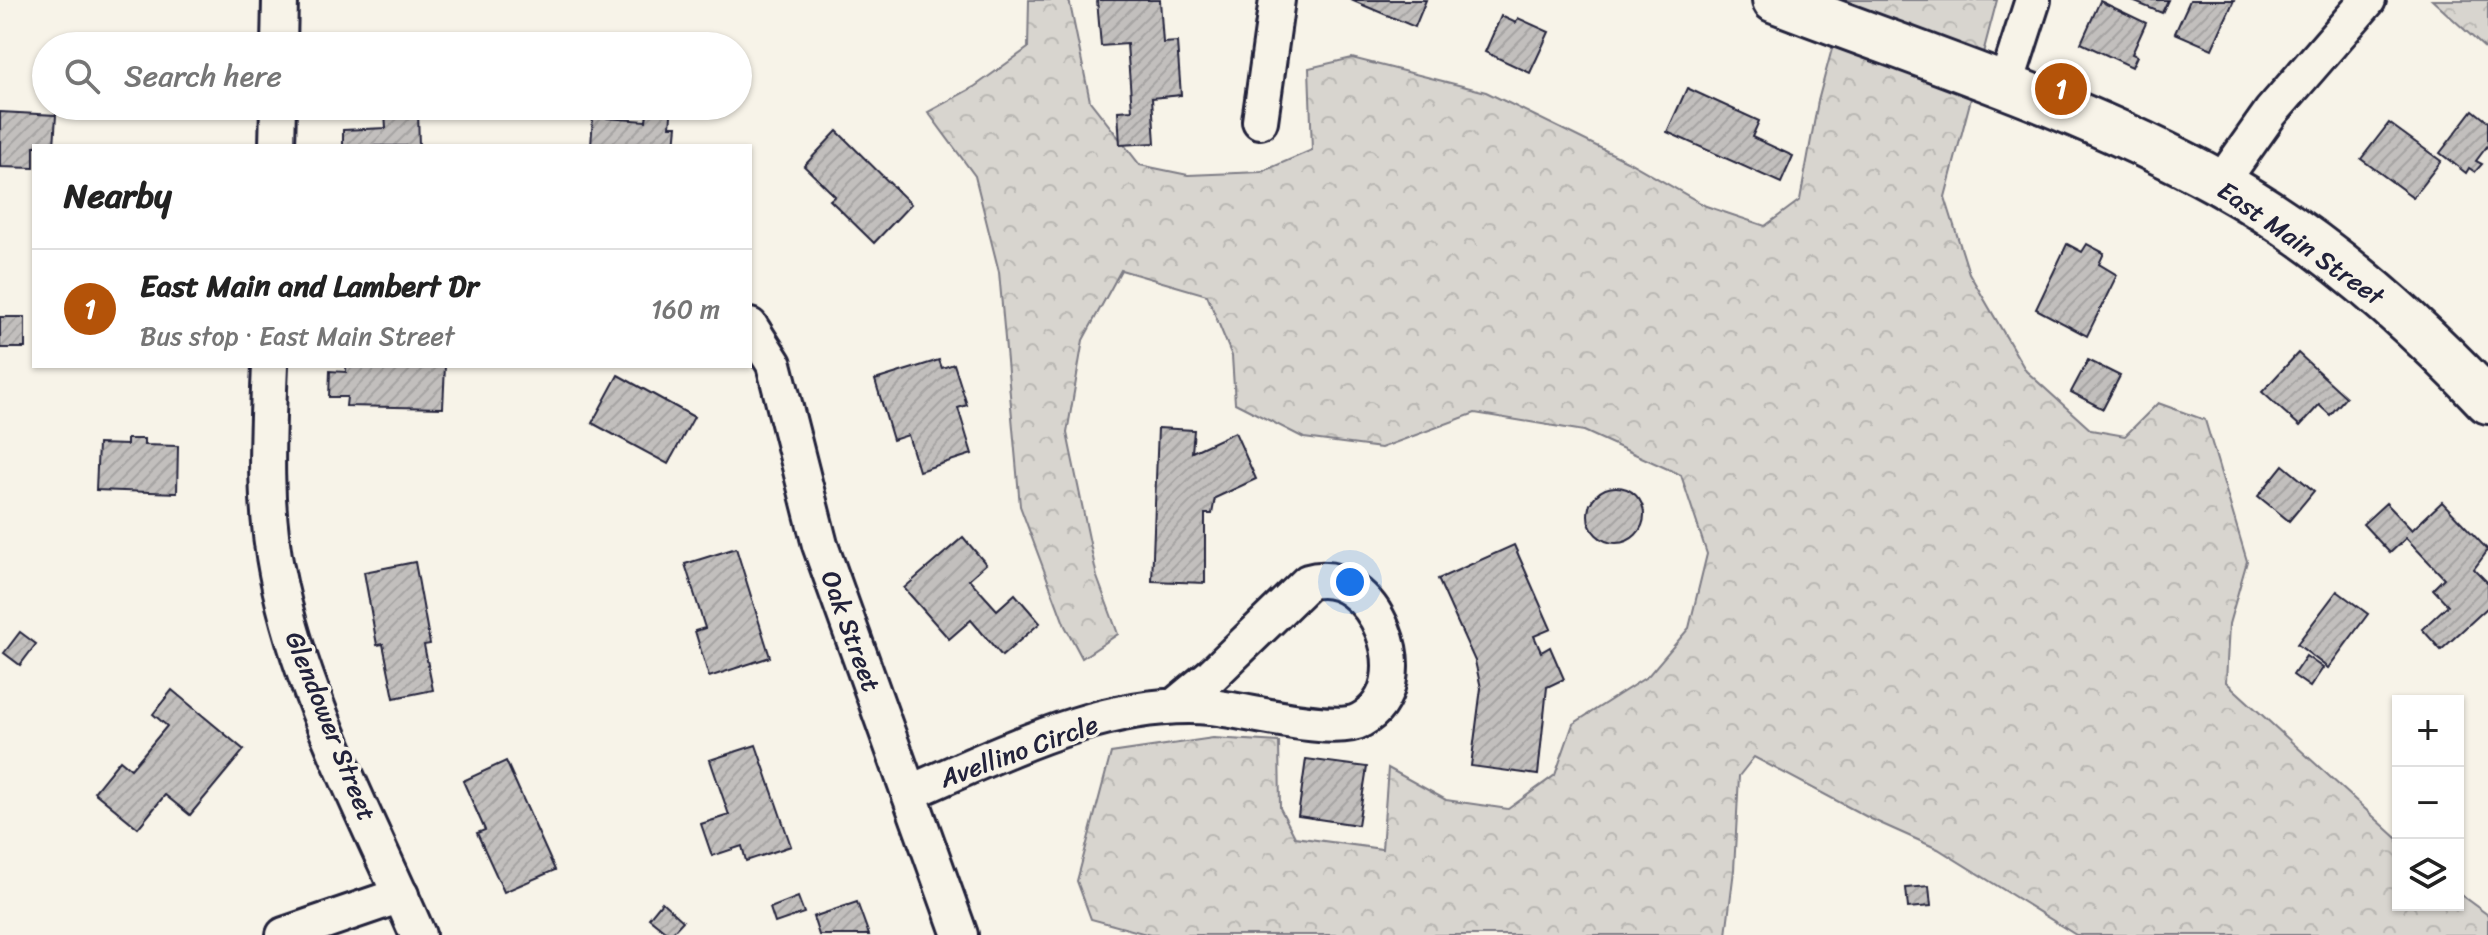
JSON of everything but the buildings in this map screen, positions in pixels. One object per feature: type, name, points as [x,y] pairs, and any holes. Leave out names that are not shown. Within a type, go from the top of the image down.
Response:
[{"type":"main road","name":"East Main Street","points":[[1775,0],[2005,87],[2130,139],[2220,184],[2351,273],[2418,328],[2488,401]]},
{"type":"street","points":[[279,32],[280,0]]},
{"type":"street","points":[[1260,121],[1277,0]]},
{"type":"street","points":[[2005,87],[2033,0]]},
{"type":"street","points":[[2220,184],[2271,112],[2368,0]]},
{"type":"street","points":[[277,144],[278,120]]},
{"type":"street","name":"Oak Street","points":[[752,329],[774,364],[820,545],[960,935]]},
{"type":"street","name":"Glendower Street","points":[[270,368],[268,512],[277,572],[311,690],[418,935]]},
{"type":"street","name":"Avellino Circle","points":[[909,793],[1010,749],[1085,723],[1177,704],[1327,725],[1357,723],[1380,703],[1390,682],[1389,651],[1381,622],[1360,596],[1334,581],[1321,578],[1308,582],[1212,675],[1177,704]]},
{"type":"street","points":[[284,935],[401,895]]},
{"type":"green space","points":[[1029,0],[1068,0],[1090,101],[1140,165],[1188,175],[1261,172],[1312,150],[1309,68],[1352,58],[1486,92],[1627,161],[1706,206],[1765,226],[1800,200],[1818,101],[1845,0],[1997,0],[1945,197],[1969,273],[2026,371],[2091,430],[2125,436],[2158,403],[2205,420],[2247,561],[2229,624],[2226,682],[2392,834],[2392,911],[2464,911],[2464,897],[2488,915],[2488,935],[2076,935],[1938,849],[1871,819],[1754,757],[1739,776],[1734,870],[1726,935],[1150,935],[1091,919],[1077,881],[1111,753],[1213,738],[1279,742],[1280,808],[1295,837],[1382,849],[1388,768],[1446,800],[1508,809],[1555,775],[1573,724],[1648,676],[1689,628],[1707,554],[1681,475],[1584,431],[1475,413],[1381,448],[1304,438],[1235,403],[1232,356],[1207,295],[1121,270],[1083,340],[1067,433],[1097,577],[1118,634],[1082,658],[1065,626],[1020,506],[999,272],[975,176],[928,112],[974,87],[1028,48]]},
{"type":"green space","points":[[2432,0],[2488,0],[2488,51]]},
{"type":"place","name":"East Main and Lambert Dr","points":[[2061,89]]}]
